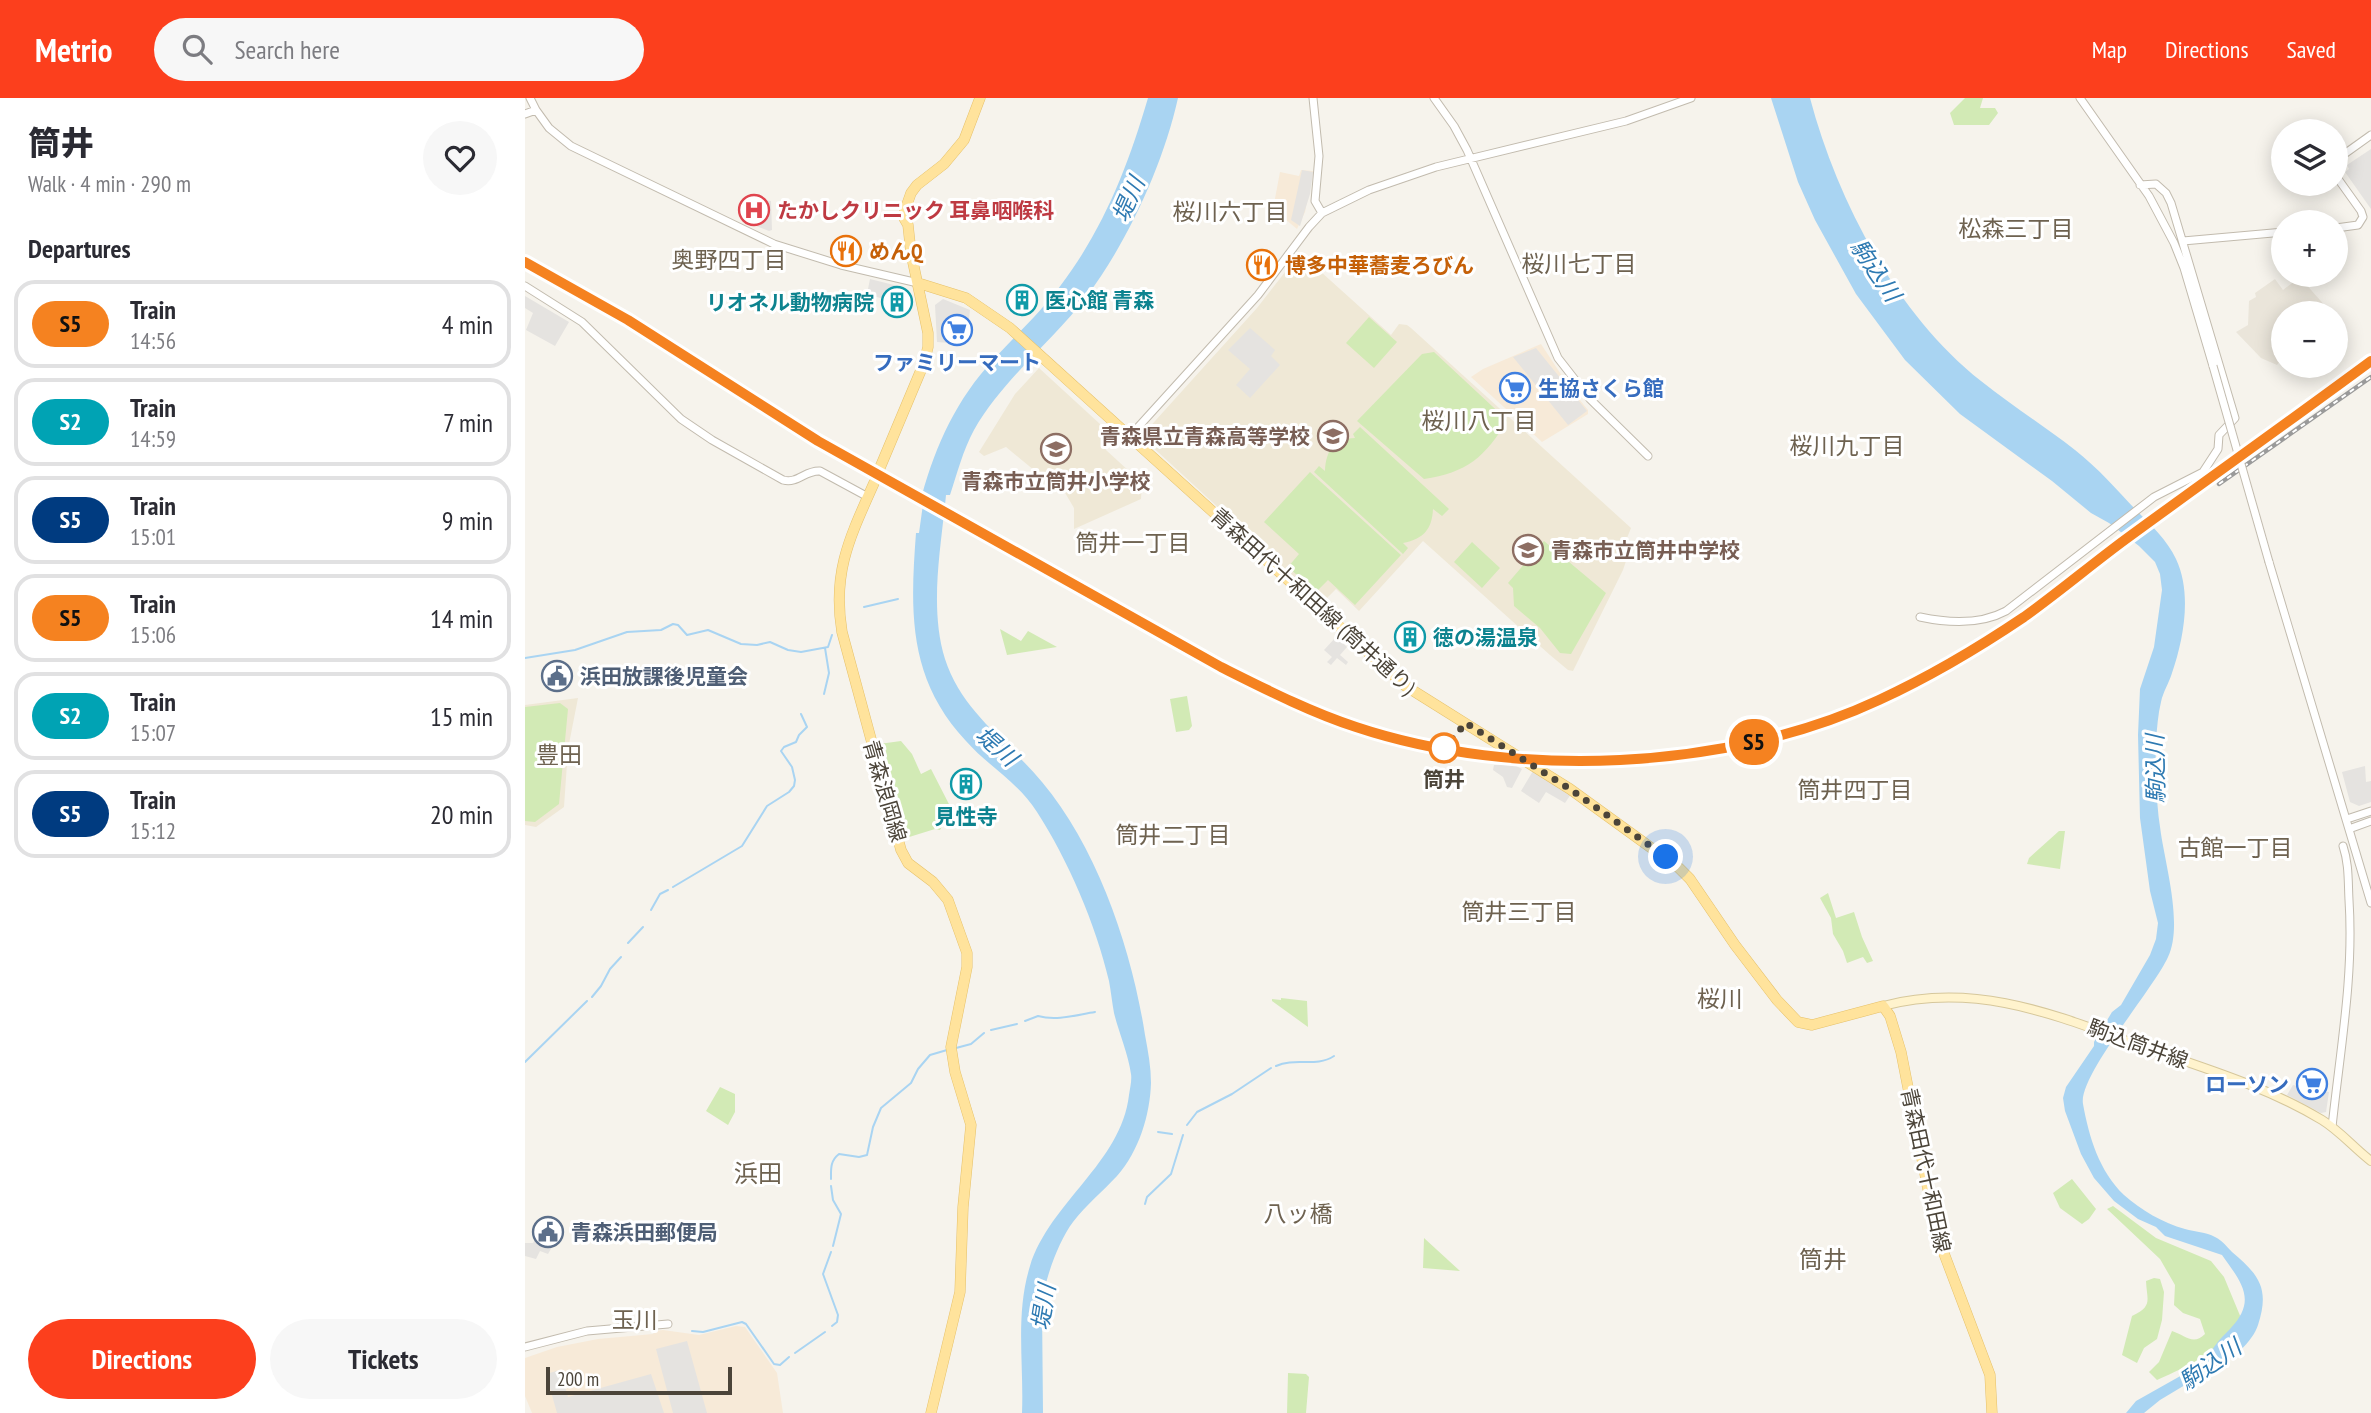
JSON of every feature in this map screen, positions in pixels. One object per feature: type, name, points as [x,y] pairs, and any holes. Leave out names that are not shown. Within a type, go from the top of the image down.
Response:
[{"type":"main road","points":[[879,470],[927,352],[928,333],[908,225],[904,218],[907,202],[917,185],[944,164],[964,140],[980,98]]},
{"type":"main road","name":"青森田代十和田線 (筒井通り)","points":[[918,283],[966,298],[1011,329],[1403,685],[1570,789],[1679,868],[1690,879],[1735,945],[1791,1017],[1805,1025],[1812,1025],[1883,1006]]},
{"type":"main road","name":"青森浪岡線","points":[[874,483],[849,542],[838,585],[844,644],[904,856],[912,867],[937,886],[948,900],[967,953],[967,967],[951,1047],[954,1072],[971,1125],[963,1207],[960,1292],[931,1413]]},
{"type":"main road","name":"駒込筒井線","points":[[1883,1006],[1929,997],[1984,999],[2032,1007],[2275,1096],[2332,1127],[2371,1161]]},
{"type":"main road","name":"青森田代十和田線","points":[[1883,1006],[1890,1016],[1901,1052],[1937,1235],[1990,1375],[1992,1413]]},
{"type":"street","points":[[530,98],[549,128],[571,146],[756,236],[806,255],[918,283]]},
{"type":"street","points":[[1314,98],[1319,156],[1315,201],[1322,213]]},
{"type":"street","points":[[1434,98],[1454,126],[1470,157],[1558,358],[1590,399],[1648,456]]},
{"type":"street","points":[[1130,436],[1258,295],[1310,224],[1322,213],[1388,183],[1470,157],[1626,121],[1691,98]]},
{"type":"street","points":[[2080,98],[2159,214],[2180,257],[2371,903]]},
{"type":"street","points":[[525,114],[536,110]]},
{"type":"street","points":[[2348,151],[2371,135]]},
{"type":"street","points":[[1920,617],[1955,622],[1996,617],[2028,596],[2140,507],[2162,492],[2203,472],[2218,449],[2219,435],[2235,418],[2183,241],[2166,193],[2156,184],[2140,185]]},
{"type":"street","points":[[2348,193],[2363,217],[2358,225],[2348,226]]},
{"type":"street","points":[[2183,241],[2271,233]]},
{"type":"street","points":[[525,286],[582,322],[673,412],[712,440],[783,480],[794,481],[816,470],[868,497]]},
{"type":"street","points":[[2347,819],[2371,811]]},
{"type":"street","points":[[2349,829],[2371,821]]},
{"type":"street","points":[[2332,1127],[2348,995],[2350,952],[2349,867],[2343,846]]},
{"type":"street","points":[[525,1347],[587,1331],[668,1324]]},
{"type":"shaded area","points":[[2371,149],[2371,209],[2348,176],[2348,164]]},
{"type":"shaded area","points":[[1301,170],[1313,171],[1305,212],[1297,229],[1273,209],[1280,172],[1299,176]]},
{"type":"shaded area","points":[[1302,170],[1313,172],[1310,194],[1300,226],[1291,220]]},
{"type":"shaded area","points":[[764,200],[771,201],[772,230],[769,231],[756,226]]},
{"type":"shaded area","name":"青森県立青森高等学校","points":[[1300,253],[1391,335],[1399,324],[1411,328],[1631,528],[1619,558],[1626,561],[1623,570],[1573,671],[1550,655],[1423,541],[1359,611],[1336,589],[1322,603],[1146,441],[1146,431],[1257,308]]},
{"type":"shaded area","points":[[870,279],[898,286],[907,291],[909,296],[888,297],[887,300],[867,294]]},
{"type":"shaded area","points":[[2271,282],[2271,287],[2281,287],[2283,290],[2287,287],[2308,287],[2321,301],[2271,301],[2271,362],[2261,358],[2236,332],[2248,325],[2249,301],[2256,297],[2255,293]]},
{"type":"shaded area","points":[[525,296],[569,322],[555,346],[526,330],[533,313],[525,308]]},
{"type":"shaded area","points":[[943,299],[970,310],[969,320],[951,320],[950,343],[937,342],[935,305]]},
{"type":"shaded area","points":[[1250,328],[1275,350],[1271,356],[1280,365],[1250,398],[1236,385],[1250,369],[1228,350]]},
{"type":"shaded area","points":[[1541,344],[1588,410],[1588,414],[1542,442],[1471,377],[1483,369]]},
{"type":"shaded area","points":[[1536,348],[1587,411],[1568,425],[1513,357]]},
{"type":"shaded area","name":"青森市立筒井小学校","points":[[1039,368],[1100,424],[1100,436],[1106,450],[1142,483],[1141,499],[1074,529],[1074,508],[1064,491],[1052,485],[1006,447],[984,456],[979,452],[1015,394]]},
{"type":"shaded area","points":[[1336,637],[1347,647],[1340,655],[1348,662],[1346,665],[1337,658],[1331,665],[1327,662],[1332,657],[1324,650]]},
{"type":"shaded area","points":[[578,698],[568,749],[564,807],[536,827],[525,825],[525,705]]},
{"type":"shaded area","points":[[1507,761],[1522,769],[1512,788],[1507,787],[1503,777],[1493,770],[1494,765],[1503,765]]},
{"type":"shaded area","points":[[2365,766],[2366,782],[2371,781],[2371,802],[2359,806],[2350,802],[2342,772]]},
{"type":"shaded area","points":[[1533,771],[1571,794],[1565,803],[1546,792],[1539,803],[1521,791]]},
{"type":"shaded area","points":[[2293,1085],[2329,1092],[2326,1112],[2321,1113],[2287,1095]]},
{"type":"shaded area","points":[[536,1238],[552,1247],[548,1254],[540,1251],[536,1259],[525,1256],[525,1243],[533,1243]]},
{"type":"shaded area","points":[[736,1326],[745,1327],[777,1373],[783,1413],[532,1413],[525,1396],[525,1358],[557,1347],[598,1339],[653,1334],[663,1330],[699,1335]]},
{"type":"shaded area","points":[[687,1341],[707,1413],[673,1413],[656,1349]]},
{"type":"shaded area","points":[[560,1370],[568,1397],[651,1374],[664,1413],[557,1413],[546,1374]]},
{"type":"green space","points":[[1965,98],[1983,98],[1980,108],[1995,108],[1998,113],[1989,125],[1954,125],[1950,113]]},
{"type":"green space","points":[[1369,317],[1397,342],[1374,368],[1346,343]]},
{"type":"green space","points":[[1434,352],[1507,420],[1491,444],[1473,461],[1452,472],[1424,479],[1357,421],[1422,354]]},
{"type":"green space","points":[[1360,427],[1449,509],[1442,516],[1433,509],[1429,527],[1421,536],[1403,543],[1408,548],[1403,554],[1314,472],[1319,466],[1325,471],[1332,447],[1355,438],[1353,434]]},
{"type":"green space","points":[[1310,472],[1401,555],[1355,605],[1328,580],[1316,592],[1288,567],[1299,554],[1264,522]]},
{"type":"green space","points":[[1544,541],[1606,593],[1571,654],[1560,653],[1540,628],[1514,606],[1513,588],[1508,583]]},
{"type":"green space","points":[[1472,542],[1500,568],[1482,588],[1454,562]]},
{"type":"green space","points":[[1000,629],[1021,641],[1028,631],[1057,647],[1007,655]]},
{"type":"green space","points":[[1187,696],[1192,726],[1189,730],[1176,732],[1170,699]]},
{"type":"green space","points":[[560,703],[568,709],[559,804],[535,822],[525,821],[525,707]]},
{"type":"green space","points":[[901,741],[912,754],[921,774],[931,769],[952,810],[940,830],[935,829],[906,838],[879,744]]},
{"type":"green space","points":[[2059,831],[2065,831],[2060,869],[2027,864],[2029,858]]},
{"type":"green space","points":[[1828,893],[1836,918],[1854,912],[1873,961],[1867,963],[1863,957],[1847,963],[1833,934],[1831,918],[1820,898]]},
{"type":"green space","points":[[1281,998],[1307,1001],[1308,1027],[1272,1001]]},
{"type":"green space","points":[[720,1087],[735,1094],[735,1112],[728,1125],[706,1111]]},
{"type":"green space","points":[[2072,1179],[2096,1209],[2082,1224],[2060,1208],[2053,1193]]},
{"type":"green space","points":[[2113,1206],[2156,1238],[2211,1261],[2224,1277],[2241,1318],[2225,1340],[2205,1356],[2157,1380],[2149,1372],[2159,1362],[2172,1331],[2193,1339],[2205,1334],[2200,1319],[2183,1313],[2174,1305],[2175,1285],[2160,1259],[2107,1209]]},
{"type":"green space","points":[[1424,1238],[1460,1271],[1423,1268]]},
{"type":"green space","points":[[2160,1279],[2164,1292],[2162,1320],[2157,1339],[2144,1348],[2137,1363],[2122,1355],[2132,1316],[2146,1306],[2146,1281]]},
{"type":"green space","points":[[1288,1373],[1306,1374],[1309,1377],[1306,1413],[1287,1413]]},
{"type":"water","name":"堤川","points":[[1148,98],[1178,98],[1163,149],[1142,202],[1116,251],[1087,296],[1013,377],[974,430],[950,495],[946,495],[939,556],[938,619],[945,659],[953,678],[974,710],[1029,767],[1062,809],[1096,869],[1110,902],[1131,969],[1150,1071],[1146,1120],[1137,1144],[1117,1176],[1073,1222],[1053,1262],[1042,1306],[1043,1413],[1022,1413],[1021,1321],[1030,1266],[1053,1222],[1113,1141],[1123,1119],[1131,1074],[1097,938],[1059,851],[1030,802],[966,741],[947,718],[923,669],[914,617],[916,533],[919,533],[924,497],[922,495],[928,476],[941,440],[958,406],[980,375],[1053,295],[1090,241],[1123,172]]},
{"type":"water","name":"駒込川","points":[[1771,98],[1810,98],[1836,176],[1854,215],[1874,253],[1922,323],[1950,354],[1981,381],[2075,450],[2099,472],[2163,539],[2181,572],[2185,601],[2183,631],[2160,707],[2156,753],[2158,811],[2174,913],[2172,944],[2160,972],[2092,1074],[2083,1104],[2096,1153],[2115,1186],[2138,1206],[2161,1220],[2220,1240],[2255,1275],[2260,1283],[2263,1301],[2258,1325],[2241,1350],[2228,1361],[2160,1400],[2144,1413],[2126,1413],[2136,1401],[2207,1361],[2211,1352],[2238,1319],[2245,1300],[2240,1283],[2222,1255],[2165,1236],[2156,1227],[2138,1219],[2114,1201],[2094,1178],[2081,1154],[2063,1098],[2066,1087],[2094,1046],[2112,1012],[2121,1005],[2150,955],[2156,939],[2158,923],[2150,891],[2140,818],[2138,735],[2140,689],[2154,647],[2162,590],[2160,574],[2155,562],[2139,546],[1960,414],[1905,360],[1856,294],[1815,220],[1798,182]]},
{"type":"waterway","points":[[864,607],[898,599]]},
{"type":"waterway","points":[[525,658],[575,650],[627,632],[661,630],[673,624],[678,625],[687,635],[708,630],[741,644],[770,642],[801,652],[828,647],[832,635]]},
{"type":"waterway","points":[[824,694],[829,673],[825,648]]},
{"type":"waterway","points":[[673,887],[742,846],[767,806],[794,786],[792,767],[781,751],[796,742],[807,727],[801,714]]},
{"type":"waterway","points":[[651,910],[660,894],[668,890]]},
{"type":"waterway","points":[[628,943],[643,927]]},
{"type":"waterway","points":[[592,997],[621,957]]},
{"type":"waterway","points":[[525,1062],[587,1001]]},
{"type":"waterway","points":[[1025,1021],[1038,1016],[1059,1018],[1095,1012]]},
{"type":"waterway","points":[[991,1030],[1017,1024]]},
{"type":"waterway","points":[[956,1048],[971,1044],[984,1033]]},
{"type":"waterway","points":[[831,1179],[834,1159],[839,1154],[859,1157],[867,1155],[873,1127],[881,1108],[911,1083],[930,1055],[947,1050]]},
{"type":"waterway","points":[[1276,1066],[1291,1062],[1327,1060],[1334,1056]]},
{"type":"waterway","points":[[1187,1125],[1197,1112],[1232,1094],[1271,1068]]},
{"type":"waterway","points":[[1158,1132],[1172,1134]]},
{"type":"waterway","points":[[1145,1204],[1147,1197],[1171,1174],[1183,1135]]},
{"type":"waterway","points":[[831,1186],[833,1200],[841,1214],[833,1246]]},
{"type":"waterway","points":[[831,1252],[823,1274],[838,1315],[837,1322],[832,1326]]},
{"type":"waterway","points":[[692,1331],[703,1332],[742,1322],[774,1364],[780,1365],[789,1357]]},
{"type":"waterway","points":[[795,1353],[825,1332]]},
{"type":"railway","points":[[525,262],[628,320],[818,441],[1221,667],[1305,707],[1362,729],[1465,752],[1524,759],[1585,762],[1646,760],[1706,753],[1766,740],[1823,723],[1879,700],[1953,662],[2024,617],[2371,361]]},
{"type":"railway","points":[[2219,484],[2371,377]]},
{"type":"train","name":"S5","points":[[525,262],[628,320],[818,441],[1221,667],[1289,700],[1358,728],[1466,752],[1541,760],[1585,762],[1661,758],[1711,751],[1759,741],[1813,725],[1878,701],[1984,644],[2027,615],[2371,361]]},
{"type":"place","name":"たかしクリニック 耳鼻咽喉科","points":[[754,210]]},
{"type":"place","name":"めんQ","points":[[846,251]]},
{"type":"place","name":"博多中華蕎麦ろびん","points":[[1262,265]]},
{"type":"place","name":"医心館 青森","points":[[1022,300]]},
{"type":"place","name":"リオネル動物病院","points":[[897,302]]},
{"type":"place","name":"ファミリーマート","points":[[957,330]]},
{"type":"place","name":"生協さくら館","points":[[1515,388]]},
{"type":"place","name":"青森県立青森高等学校","points":[[1333,436]]},
{"type":"place","name":"青森市立筒井小学校","points":[[1056,449]]},
{"type":"place","name":"青森市立筒井中学校","points":[[1528,550]]},
{"type":"place","name":"徳の湯温泉","points":[[1410,637]]},
{"type":"place","name":"浜田放課後児童会","points":[[557,676]]},
{"type":"place","name":"筒井","points":[[1444,748]]},
{"type":"place","name":"見性寺","points":[[966,784]]},
{"type":"place","name":"ローソン","points":[[2312,1084]]},
{"type":"place","name":"青森浜田郵便局","points":[[548,1232]]},
{"type":"district","name":"桜川六丁目","points":[[1230,211]]},
{"type":"district","name":"松森三丁目","points":[[2016,228]]},
{"type":"district","name":"奥野四丁目","points":[[729,259]]},
{"type":"district","name":"桜川七丁目","points":[[1579,263]]},
{"type":"district","name":"桜川八丁目","points":[[1479,420]]},
{"type":"district","name":"桜川九丁目","points":[[1847,445]]},
{"type":"district","name":"筒井一丁目","points":[[1133,542]]},
{"type":"district","name":"豊田","points":[[559,754]]},
{"type":"district","name":"筒井四丁目","points":[[1855,789]]},
{"type":"district","name":"筒井二丁目","points":[[1173,834]]},
{"type":"district","name":"古館一丁目","points":[[2235,847]]},
{"type":"district","name":"筒井三丁目","points":[[1519,911]]},
{"type":"district","name":"桜川","points":[[1720,998]]},
{"type":"district","name":"浜田","points":[[758,1173]]},
{"type":"district","name":"八ッ橋","points":[[1298,1213]]},
{"type":"district","name":"筒井","points":[[1823,1259]]},
{"type":"district","name":"玉川","points":[[635,1319]]},
{"type":"route","points":[[1444,748],[1466,723],[1570,789],[1666,857]]}]
